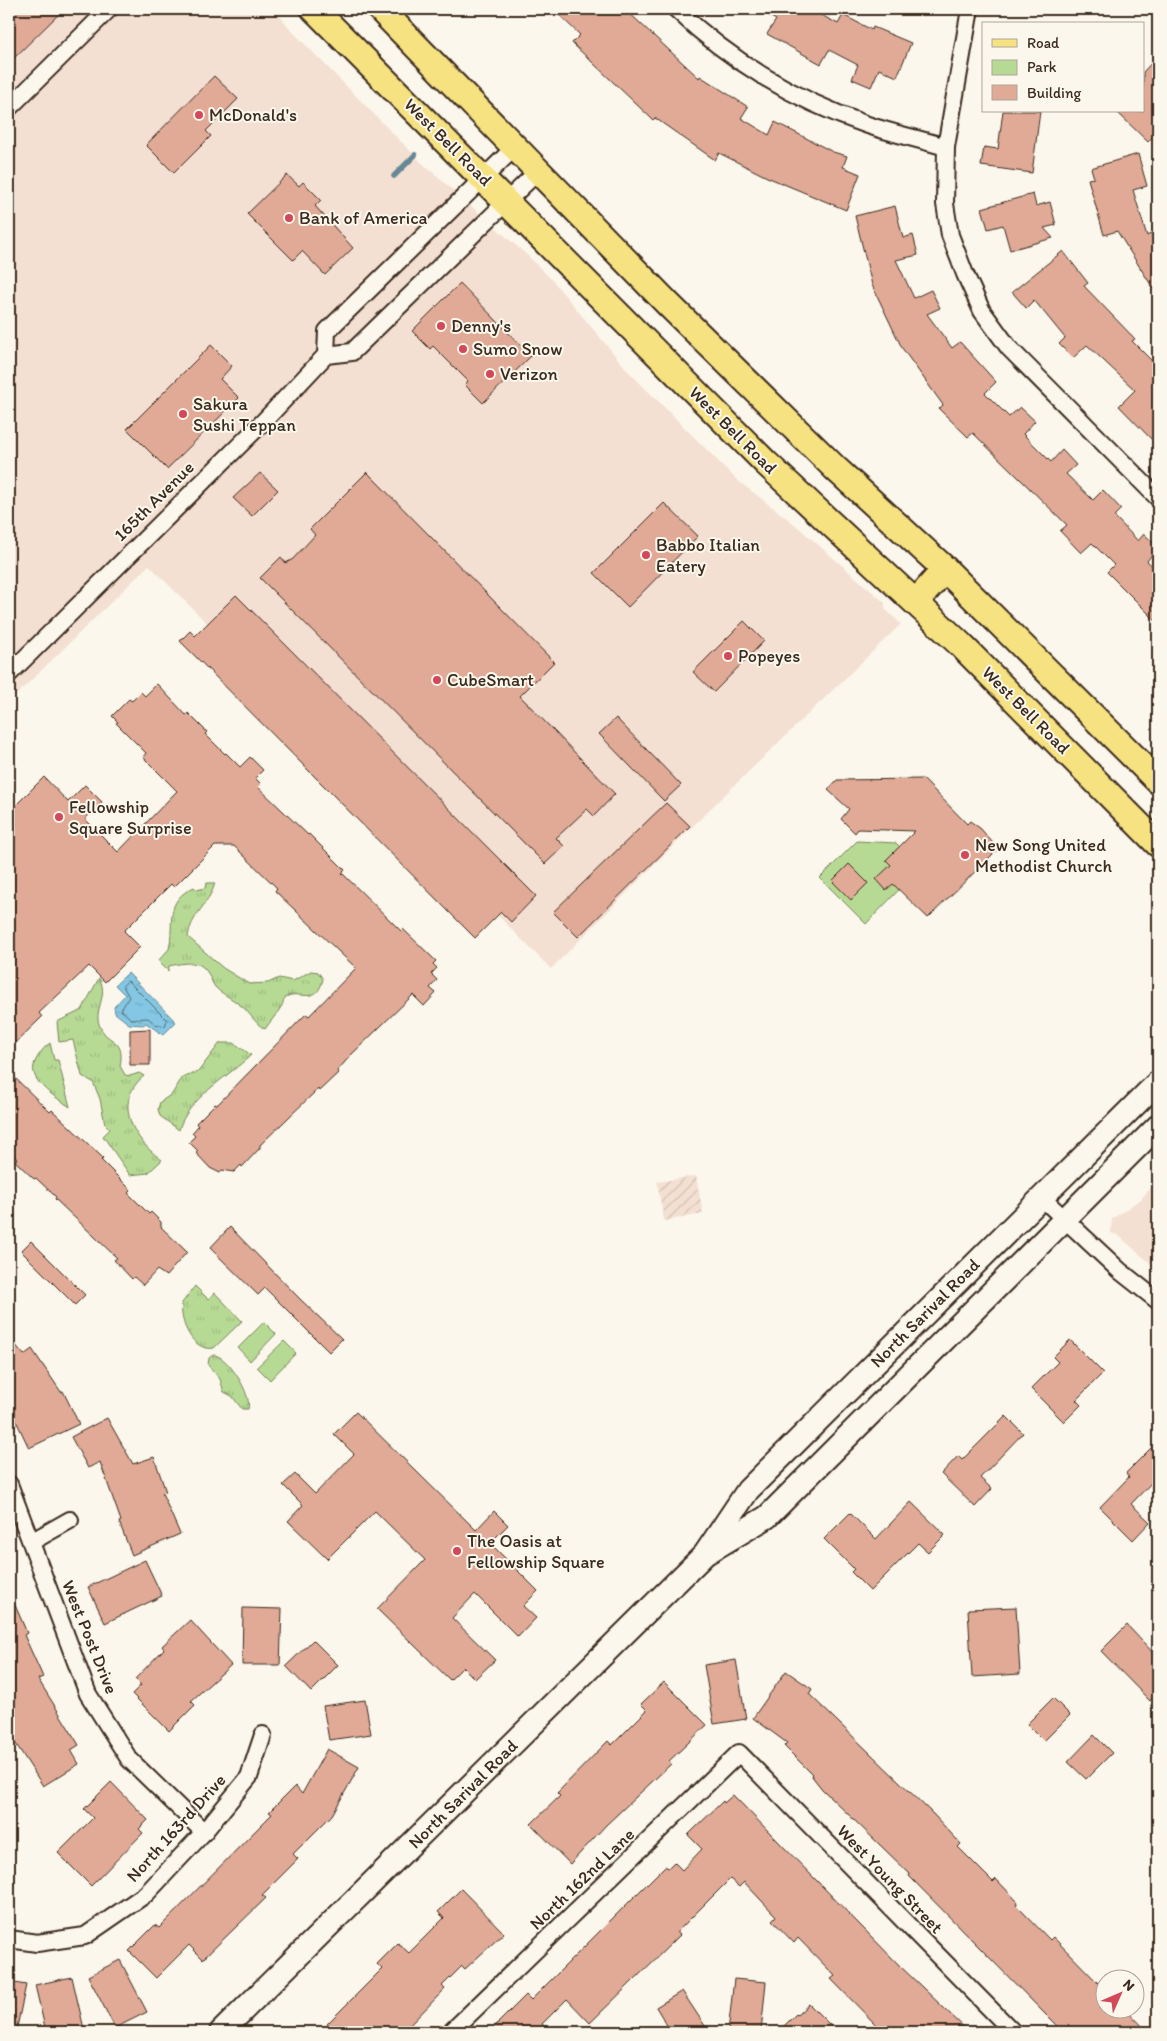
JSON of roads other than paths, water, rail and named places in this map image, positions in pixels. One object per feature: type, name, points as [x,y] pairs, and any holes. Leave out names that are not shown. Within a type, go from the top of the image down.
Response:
[{"type":"main road","name":"West Bell Road","points":[[314,9],[788,485],[916,602],[1042,725],[1158,844]]},
{"type":"main road","points":[[380,9],[669,305],[835,468],[945,569],[1158,781]]},
{"type":"main road","points":[[916,602],[945,569]]},
{"type":"main road","name":"North Sarival Road","points":[[220,2032],[705,1554],[748,1490],[1158,1082]]},
{"type":"main road","name":"North Sarival Road","points":[[705,1554],[767,1516],[1066,1220],[1158,1126]]},
{"type":"street","points":[[9,108],[109,9]]},
{"type":"street","points":[[676,9],[733,56],[787,89],[864,123],[946,147]]},
{"type":"street","points":[[970,9],[946,147],[944,204],[950,235],[982,311],[1009,348],[1158,498]]},
{"type":"street","points":[[515,147],[327,332],[326,355],[352,352],[505,200],[538,170]]},
{"type":"street","name":"165th Avenue","points":[[9,674],[264,421],[326,355]]},
{"type":"street","points":[[1041,1197],[1120,1271],[1158,1301]]},
{"type":"street","name":"West Post Drive","points":[[9,1484],[88,1694],[130,1759],[204,1832]]},
{"type":"street","points":[[31,1542],[70,1520]]},
{"type":"street","name":"North 163rd Drive","points":[[9,1939],[37,1944],[85,1936],[146,1894],[204,1832],[249,1777],[263,1735]]},
{"type":"street","name":"North 162nd Lane","points":[[451,2032],[739,1753]]},
{"type":"street","name":"West Young Street","points":[[739,1753],[1013,2032]]},
{"type":"water","points":[[128,973],[176,1022],[163,1035],[146,1023],[143,1025],[129,1024],[115,1013],[114,1007],[125,995],[115,985]]},
{"type":"waterway","points":[[394,176],[415,155]]},
{"type":"place","name":"McDonald's","points":[[199,115]]},
{"type":"place","name":"Bank of America","points":[[289,218]]},
{"type":"place","name":"Denny's","points":[[441,326]]},
{"type":"place","name":"Sumo Snow","points":[[463,349]]},
{"type":"place","name":"Verizon","points":[[490,374]]},
{"type":"place","name":"Sakura Sushi Teppan","points":[[183,414]]},
{"type":"place","name":"Babbo Italian Eatery","points":[[646,555]]},
{"type":"place","name":"Popeyes","points":[[728,656]]},
{"type":"place","name":"CubeSmart","points":[[437,680]]},
{"type":"place","name":"Fellowship Square Surprise","points":[[59,817]]},
{"type":"place","name":"New Song United Methodist Church","points":[[965,855]]},
{"type":"place","name":"The Oasis at Fellowship Square","points":[[457,1551]]}]
